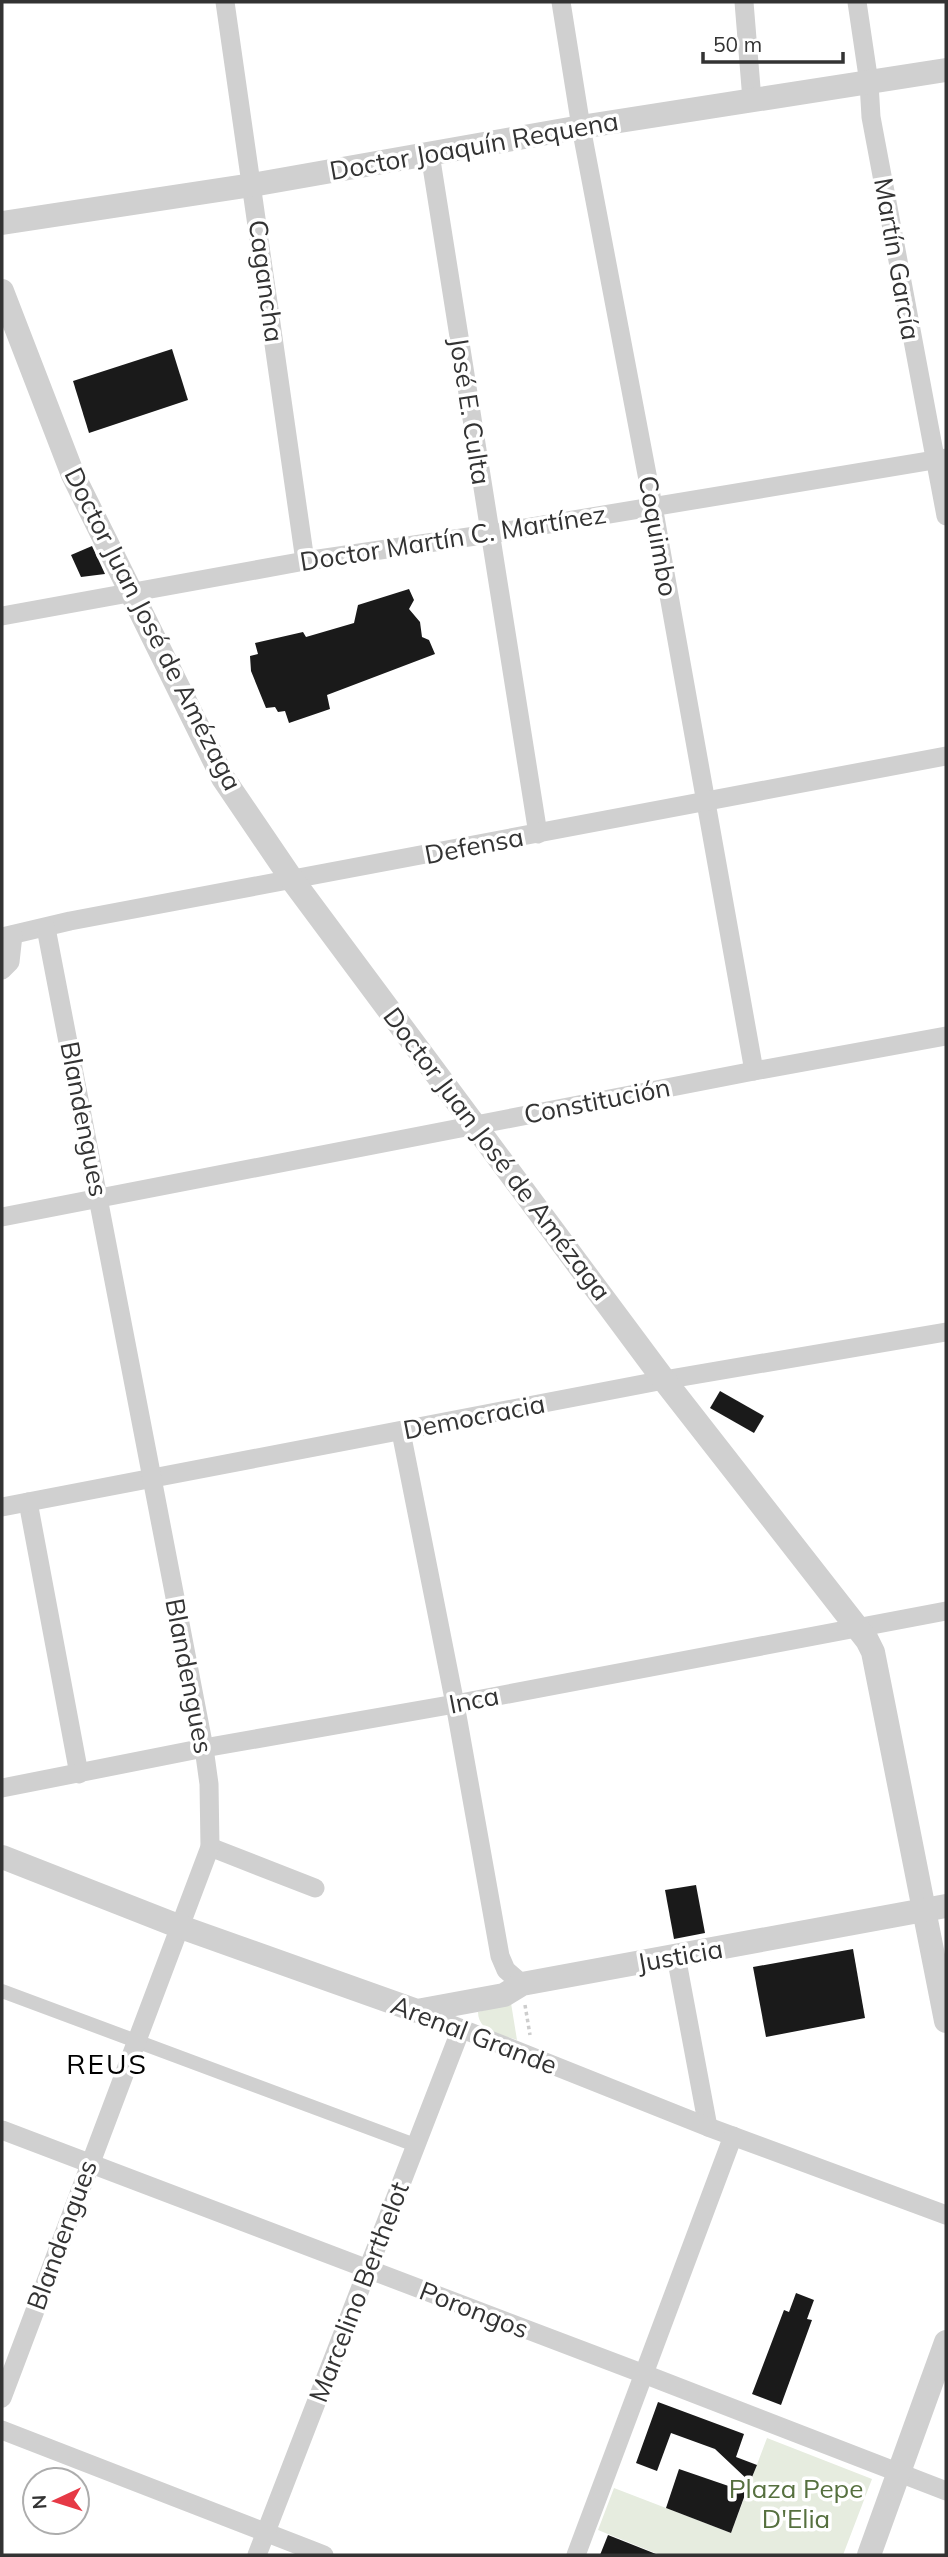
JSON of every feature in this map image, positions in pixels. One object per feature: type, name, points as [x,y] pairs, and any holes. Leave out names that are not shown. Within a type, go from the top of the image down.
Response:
[{"type":"street","name":"Cagancha","points":[[225,2],[305,561]]},
{"type":"street","name":"Coquimbo","points":[[561,2],[580,127],[653,506],[754,1071]]},
{"type":"street","points":[[744,2],[752,100]]},
{"type":"street","name":"Martín García","points":[[857,2],[869,83],[871,117],[929,430],[941,458],[946,516]]},
{"type":"street","name":"Doctor Joaquín Requena","points":[[2,223],[252,185],[580,127],[946,70]]},
{"type":"street","name":"José E. Culta","points":[[430,154],[538,834]]},
{"type":"street","name":"Doctor Juan José de Amézaga","points":[[2,291],[74,475],[223,778],[293,881],[664,1380],[859,1627],[873,1652],[936,1908],[946,2021]]},
{"type":"street","name":"Doctor Martín C. Martínez","points":[[2,616],[305,561],[489,534],[941,458]]},
{"type":"street","name":"Defensa","points":[[7,936],[946,756]]},
{"type":"street","name":"Blandengues","points":[[2,2398],[210,1847],[209,1784],[204,1748],[46,928]]},
{"type":"street","points":[[2,970],[10,962],[7,936]]},
{"type":"street","name":"Constitución","points":[[2,1217],[99,1196],[946,1036]]},
{"type":"street","name":"Democracia","points":[[2,1507],[664,1380],[946,1332]]},
{"type":"street","points":[[401,1432],[455,1704],[500,1956],[506,1970],[522,1984]]},
{"type":"street","points":[[28,1502],[79,1774]]},
{"type":"street","name":"Inca","points":[[2,1788],[946,1611]]},
{"type":"street","points":[[210,1847],[315,1888]]},
{"type":"street","name":"Arenal Grande","points":[[2,1857],[178,1926],[417,2011],[708,2127],[946,2215]]},
{"type":"street","name":"Justicia","points":[[417,2011],[504,1995],[522,1984],[936,1908]]},
{"type":"street","points":[[676,1956],[708,2127]]},
{"type":"street","points":[[2,1991],[415,2146]]},
{"type":"street","name":"Marcelino Berthelot","points":[[257,2555],[461,2029]]},
{"type":"street","name":"Porongos","points":[[2,2130],[946,2491]]},
{"type":"street","points":[[576,2555],[733,2136]]},
{"type":"street","points":[[869,2555],[946,2342]]},
{"type":"street","points":[[2,2430],[324,2555]]},
{"type":"path","points":[[522,1984],[533,2058]]},
{"type":"green space","points":[[511,2003],[517,2040],[492,2032],[479,2019],[478,2012]]},
{"type":"green space","name":"Plaza Pepe D'Elia","points":[[767,2438],[872,2479],[843,2555],[660,2555],[598,2530],[614,2488],[731,2533]]},
{"type":"building","points":[[172,349],[188,400],[89,433],[73,381]]},
{"type":"building","points":[[92,546],[105,574],[81,577],[71,555]]},
{"type":"building","points":[[409,589],[414,600],[409,609],[420,622],[422,637],[429,640],[435,654],[327,695],[330,709],[289,723],[285,711],[278,712],[275,707],[266,708],[251,671],[250,656],[258,654],[255,643],[303,632],[306,637],[354,623],[358,605]]},
{"type":"building","points":[[720,1391],[764,1416],[754,1433],[710,1408]]},
{"type":"building","points":[[696,1885],[705,1933],[674,1939],[665,1890]]},
{"type":"building","points":[[853,1949],[865,2018],[766,2037],[753,1967]]},
{"type":"building","points":[[796,2293],[814,2300],[807,2319],[812,2320],[781,2405],[752,2394],[784,2310],[789,2312]]},
{"type":"building","points":[[658,2402],[744,2434],[736,2457],[757,2465],[750,2482],[715,2449],[671,2433],[657,2471],[636,2463]]},
{"type":"building","points":[[679,2469],[746,2492],[731,2533],[666,2508]]},
{"type":"building","points":[[608,2535],[656,2554],[656,2555],[600,2555]]},
{"type":"district","name":"REUS","points":[[107,2064]]}]
